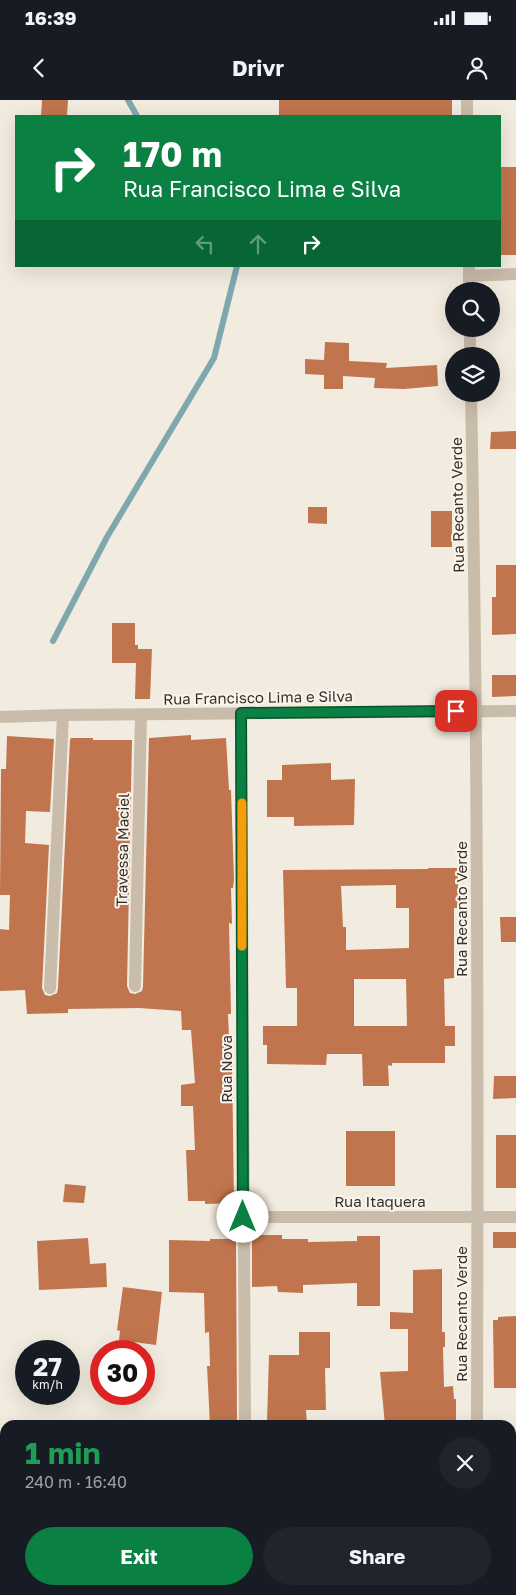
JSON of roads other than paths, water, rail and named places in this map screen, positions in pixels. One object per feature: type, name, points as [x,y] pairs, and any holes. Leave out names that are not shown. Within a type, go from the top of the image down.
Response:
[{"type":"street","points":[[467,100],[467,115]]},
{"type":"street","points":[[469,271],[516,274]]},
{"type":"street","name":"Rua Recanto Verde","points":[[471,402],[476,643],[478,1218],[476,1420]]},
{"type":"street","name":"Rua Francisco Lima e Silva","points":[[0,718],[63,715],[516,711]]},
{"type":"street","name":"Rua Nova","points":[[241,713],[245,1420]]},
{"type":"street","points":[[50,988],[63,715]]},
{"type":"street","name":"Travessa Maciel","points":[[135,986],[141,715]]},
{"type":"street","name":"Rua Itaquera","points":[[243,1217],[516,1217]]},
{"type":"waterway","points":[[128,100],[136,115]]},
{"type":"waterway","points":[[53,641],[107,537],[214,358],[237,267]]}]
